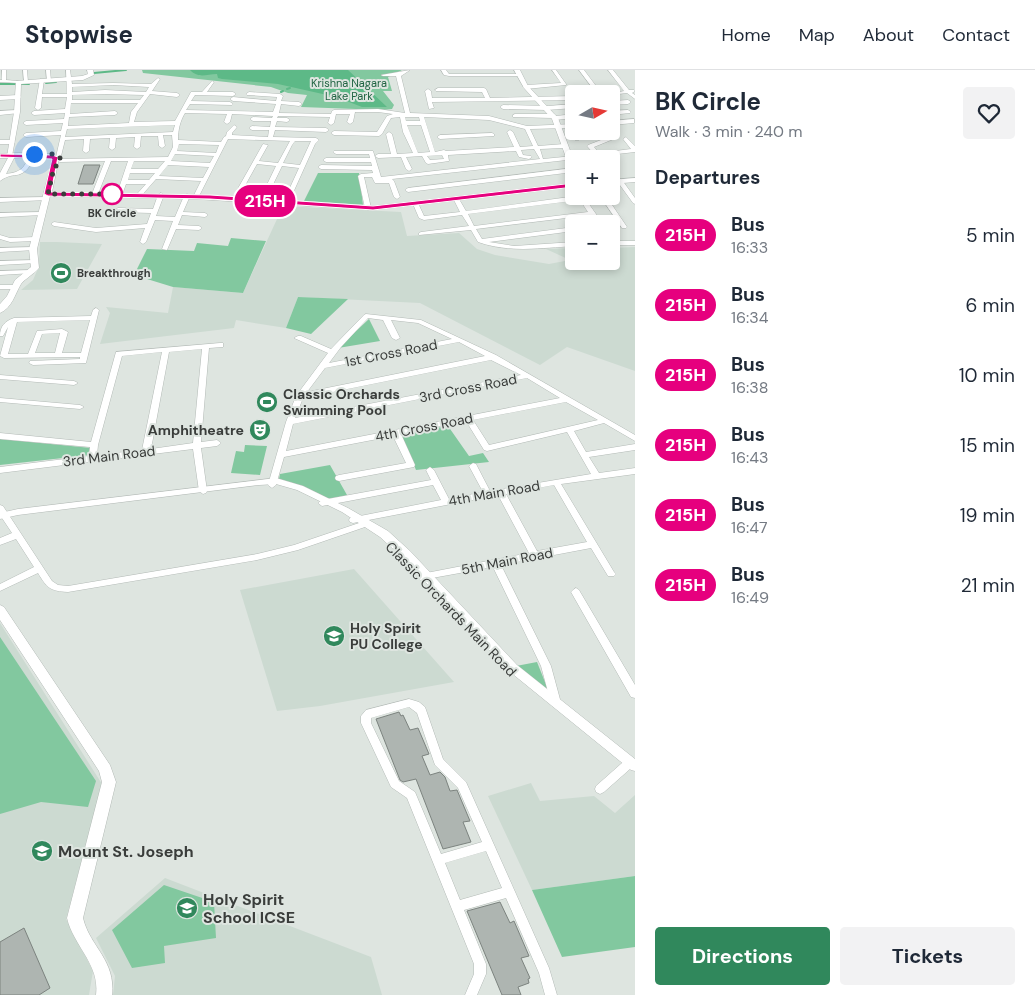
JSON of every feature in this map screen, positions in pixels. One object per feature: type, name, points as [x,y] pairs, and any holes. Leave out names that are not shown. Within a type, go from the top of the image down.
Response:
[{"type":"main road","points":[[0,156],[52,156],[56,159],[33,249],[35,268],[20,279],[11,297],[1,307]]},
{"type":"main road","points":[[10,156],[59,158],[53,172]]},
{"type":"main road","points":[[620,181],[635,180]]},
{"type":"main road","points":[[47,196],[140,194],[368,208],[457,200],[565,186]]},
{"type":"main road","points":[[0,610],[105,769],[109,782],[74,918],[80,933],[102,967],[104,995]]},
{"type":"street","points":[[4,70],[2,81],[49,80],[152,86]]},
{"type":"street","points":[[25,70],[26,81]]},
{"type":"street","points":[[48,70],[49,80]]},
{"type":"street","points":[[68,70],[70,82],[68,102],[59,158],[132,159],[212,165]]},
{"type":"street","points":[[70,82],[90,76],[90,70]]},
{"type":"street","points":[[383,75],[398,74],[408,70]]},
{"type":"street","points":[[444,70],[447,75],[518,72],[526,86],[554,117],[565,150]]},
{"type":"street","points":[[526,86],[564,84],[554,70]]},
{"type":"street","points":[[581,70],[593,85]]},
{"type":"street","points":[[610,70],[628,92],[635,97]]},
{"type":"street","points":[[398,74],[406,132],[416,154]]},
{"type":"street","points":[[461,75],[464,84]]},
{"type":"street","points":[[132,124],[134,112],[158,79]]},
{"type":"street","points":[[38,108],[42,80]]},
{"type":"street","points":[[18,82],[18,97],[10,156],[2,169],[1,178],[24,172],[32,156]]},
{"type":"street","points":[[204,93],[212,82]]},
{"type":"street","points":[[438,90],[484,90],[489,100]]},
{"type":"street","points":[[428,91],[431,108]]},
{"type":"street","points":[[620,93],[635,91]]},
{"type":"street","points":[[40,96],[108,92],[177,95]]},
{"type":"street","points":[[140,194],[174,152],[177,142],[175,133],[178,123],[193,93],[204,93],[232,99]]},
{"type":"street","points":[[249,94],[280,96],[270,138]]},
{"type":"street","points":[[0,98],[18,97]]},
{"type":"street","points":[[188,102],[232,99],[299,104]]},
{"type":"street","points":[[430,100],[565,99]]},
{"type":"street","points":[[460,100],[462,116]]},
{"type":"street","points":[[68,102],[141,102]]},
{"type":"street","points":[[620,102],[628,102]]},
{"type":"street","points":[[503,107],[565,107]]},
{"type":"street","points":[[183,111],[333,116]]},
{"type":"street","points":[[331,123],[334,112],[392,111],[403,115]]},
{"type":"street","points":[[0,112],[16,112]]},
{"type":"street","points":[[227,122],[230,112]]},
{"type":"street","points":[[350,122],[352,112]]},
{"type":"street","points":[[620,112],[628,112]]},
{"type":"street","points":[[34,113],[64,125],[87,138],[175,133]]},
{"type":"street","points":[[26,135],[115,113]]},
{"type":"street","points":[[381,132],[389,117],[403,115],[489,118],[527,128],[565,128]]},
{"type":"street","points":[[421,115],[433,153]]},
{"type":"street","points":[[515,116],[565,116]]},
{"type":"street","points":[[253,119],[288,120]]},
{"type":"street","points":[[620,122],[634,121]]},
{"type":"street","points":[[26,123],[64,125],[178,123]]},
{"type":"street","points":[[404,123],[423,123]]},
{"type":"street","points":[[165,249],[178,216],[205,180],[229,137],[229,132],[234,127]]},
{"type":"street","points":[[252,128],[326,130]]},
{"type":"street","points":[[527,128],[541,158]]},
{"type":"street","points":[[334,134],[406,132]]},
{"type":"street","points":[[510,132],[521,156],[529,157]]},
{"type":"street","points":[[423,154],[428,162],[447,160],[440,135],[491,133],[508,165]]},
{"type":"street","points":[[160,134],[162,146]]},
{"type":"street","points":[[388,134],[394,154]]},
{"type":"street","points":[[137,147],[138,136]]},
{"type":"street","points":[[112,148],[113,137]]},
{"type":"street","points":[[229,137],[311,141],[303,167],[286,203]]},
{"type":"street","points":[[86,151],[87,138]]},
{"type":"street","points":[[262,201],[294,139]]},
{"type":"street","points":[[620,152],[635,150],[626,139]]},
{"type":"street","points":[[594,150],[590,146],[604,140],[614,150]]},
{"type":"street","points":[[0,142],[12,142]]},
{"type":"street","points":[[177,142],[224,144]]},
{"type":"street","points":[[235,199],[265,145]]},
{"type":"street","points":[[378,156],[564,146]]},
{"type":"street","points":[[174,152],[218,155]]},
{"type":"street","points":[[336,152],[371,152],[377,177],[380,179],[565,158]]},
{"type":"street","points":[[403,156],[409,169]]},
{"type":"street","points":[[95,194],[109,159]]},
{"type":"street","points":[[120,194],[132,159]]},
{"type":"street","points":[[326,160],[372,160]]},
{"type":"street","points":[[256,162],[303,167]]},
{"type":"street","points":[[321,167],[374,168]]},
{"type":"street","points":[[128,172],[160,171]]},
{"type":"street","points":[[408,190],[565,172]]},
{"type":"street","points":[[368,208],[361,176],[374,175],[377,182],[391,182],[397,197]]},
{"type":"street","points":[[124,182],[153,179],[205,180]]},
{"type":"street","points":[[620,181],[635,202]]},
{"type":"street","points":[[143,242],[161,195]]},
{"type":"street","points":[[0,200],[47,196]]},
{"type":"street","points":[[416,204],[421,217],[424,218],[565,199]]},
{"type":"street","points":[[457,200],[480,241],[496,247],[508,248],[565,245]]},
{"type":"street","points":[[421,234],[592,214],[586,205]]},
{"type":"street","points":[[609,205],[624,227]]},
{"type":"street","points":[[118,210],[178,216],[205,215]]},
{"type":"street","points":[[0,216],[41,214]]},
{"type":"street","points":[[54,224],[96,230],[149,226]]},
{"type":"street","points":[[173,227],[199,228]]},
{"type":"street","points":[[480,241],[565,231]]},
{"type":"street","points":[[0,237],[10,240],[35,239]]},
{"type":"street","points":[[620,242],[635,243]]},
{"type":"street","points":[[0,250],[33,249]]},
{"type":"street","points":[[0,263],[35,262]]},
{"type":"street","points":[[0,274],[31,272]]},
{"type":"street","points":[[0,288],[16,287]]},
{"type":"street","points":[[0,334],[14,320],[95,314],[82,362],[4,356],[14,320]]},
{"type":"street","points":[[273,483],[290,422],[300,396],[333,352],[366,316],[419,321],[493,357],[635,438]]},
{"type":"street","points":[[386,318],[396,338]]},
{"type":"street","points":[[32,359],[39,332],[64,332],[58,356]]},
{"type":"street","points":[[298,338],[333,352]]},
{"type":"street","name":"1st Cross Road","points":[[322,366],[460,340]]},
{"type":"street","points":[[93,458],[94,445],[118,354],[220,345]]},
{"type":"street","points":[[203,490],[196,445],[206,346]]},
{"type":"street","points":[[146,452],[166,350]]},
{"type":"street","points":[[32,359],[85,355]]},
{"type":"street","points":[[300,396],[493,357]]},
{"type":"street","name":"3rd Cross Road","points":[[290,422],[528,376]]},
{"type":"street","points":[[0,377],[74,383]]},
{"type":"street","name":"4th Cross Road","points":[[281,455],[568,399]]},
{"type":"street","points":[[0,400],[80,407]]},
{"type":"street","points":[[468,419],[487,448],[604,421]]},
{"type":"street","points":[[569,429],[596,475]]},
{"type":"street","points":[[338,478],[412,465],[396,432]]},
{"type":"street","points":[[0,436],[94,445]]},
{"type":"street","name":"3rd Main Road","points":[[0,470],[217,443]]},
{"type":"street","points":[[584,455],[635,447]]},
{"type":"street","points":[[473,466],[488,494]]},
{"type":"street","points":[[430,470],[446,502]]},
{"type":"street","name":"4th Main Road","points":[[39,568],[48,583],[56,588],[68,589],[295,548],[358,521],[446,502],[596,475],[635,471]]},
{"type":"street","points":[[327,503],[351,496],[436,482]]},
{"type":"street","points":[[556,482],[611,574]]},
{"type":"street","name":"Classic Orchards Main Road","points":[[4,513],[19,515],[203,490],[273,483],[327,503],[358,521],[388,543],[513,668],[632,769]]},
{"type":"street","points":[[501,492],[535,556]]},
{"type":"street","points":[[0,588],[39,568],[4,513]]},
{"type":"street","points":[[0,542],[17,535]]},
{"type":"street","name":"5th Main Road","points":[[424,577],[593,544]]},
{"type":"street","points":[[496,564],[546,666],[556,703]]},
{"type":"street","name":"Classic Orchards Main Road","points":[[424,577],[509,671],[632,769]]},
{"type":"street","points":[[576,592],[635,694]]},
{"type":"street","points":[[471,995],[480,974],[480,964],[411,796],[395,784],[366,722],[366,716],[370,713],[409,703],[415,704],[421,710],[439,762],[462,786],[489,845],[545,972],[551,995]]},
{"type":"street","points":[[600,789],[632,769]]},
{"type":"street","points":[[437,860],[489,845]]},
{"type":"street","points":[[456,907],[509,891]]},
{"type":"shaded area","name":"Krishna Nagara Lake Park","points":[[190,70],[348,70],[387,107],[362,107],[336,97],[278,84],[222,79],[218,78],[217,74],[200,75]]},
{"type":"shaded area","points":[[283,206],[401,212],[407,236],[459,233],[477,249],[495,255],[549,264],[565,261],[565,270],[620,270],[620,248],[635,247],[635,371],[567,347],[540,365],[420,303],[298,297],[286,328],[236,320],[234,328],[100,344],[110,313],[106,307],[168,313],[173,287],[243,293]]},
{"type":"shaded area","name":"Breakthrough","points":[[40,242],[102,244],[77,289],[21,290],[33,280],[39,266]]},
{"type":"shaded area","points":[[565,248],[565,258],[546,249]]},
{"type":"shaded area","name":"Holy Spirit PU College","points":[[354,569],[454,682],[320,706],[277,711],[240,590]]},
{"type":"shaded area","name":"Mount St. Joseph","points":[[0,623],[102,784],[66,919],[93,971],[89,995],[0,995]]},
{"type":"shaded area","points":[[531,783],[540,801],[594,796],[615,813],[635,795],[635,876],[532,890],[488,796]]},
{"type":"shaded area","name":"Holy Spirit School ICSE","points":[[165,878],[371,957],[382,995],[113,995],[115,976],[96,938]]},
{"type":"green space","name":"Krishna Nagara Lake Park","points":[[142,70],[402,70],[388,77],[392,91],[383,91],[394,105],[392,109],[383,110],[301,107],[307,95],[288,93],[271,87],[143,73]]},
{"type":"green space","points":[[318,173],[359,173],[363,205],[304,201]]},
{"type":"green space","points":[[231,238],[266,241],[243,293],[173,287],[134,275],[147,249],[194,251],[197,243],[228,246]]},
{"type":"green space","points":[[298,297],[348,299],[311,334],[286,328]]},
{"type":"green space","points":[[369,319],[380,341],[338,348]]},
{"type":"green space","points":[[448,426],[469,456],[483,453],[489,462],[416,470],[401,434]]},
{"type":"green space","points":[[0,439],[91,448],[90,455],[0,465]]},
{"type":"green space","points":[[245,445],[267,446],[260,475],[231,473],[236,451],[244,452]]},
{"type":"green space","points":[[330,465],[347,495],[332,501],[279,479],[280,474]]},
{"type":"green space","points":[[0,637],[96,781],[88,807],[41,802],[0,814]]},
{"type":"green space","points":[[537,662],[549,692],[516,666]]},
{"type":"green space","points":[[635,876],[635,947],[562,957],[532,890]]},
{"type":"green space","points":[[164,885],[214,902],[216,938],[164,946],[165,963],[132,968],[112,930]]},
{"type":"building","points":[[84,165],[100,165],[93,184],[78,184]]},
{"type":"building","points":[[399,712],[401,716],[403,715],[410,730],[418,728],[429,754],[422,756],[430,775],[440,772],[445,777],[450,791],[457,790],[470,821],[463,822],[471,842],[443,849],[416,779],[403,782],[400,780],[376,719]]},
{"type":"building","points":[[500,902],[510,923],[514,921],[529,956],[521,958],[530,978],[528,979],[529,983],[518,987],[521,995],[502,995],[467,911]]},
{"type":"building","points":[[24,928],[50,988],[39,995],[0,995],[0,942]]},
{"type":"waterway","points":[[94,73],[126,70]]},
{"type":"waterway","points":[[46,83],[56,82]]},
{"type":"waterway","points":[[0,84],[16,84]]},
{"type":"waterway","points":[[21,84],[29,84]]},
{"type":"bus line","name":"215H","points":[[0,156],[52,156],[56,159],[52,169],[48,194],[140,194],[210,197],[373,208],[565,186]]},
{"type":"place","name":"BK Circle","points":[[112,194]]},
{"type":"place","name":"Breakthrough","points":[[61,273]]},
{"type":"place","name":"Classic Orchards Swimming Pool","points":[[267,402]]},
{"type":"place","name":"Amphitheatre","points":[[260,430]]},
{"type":"place","name":"Holy Spirit PU College","points":[[334,636]]},
{"type":"place","name":"Mount St. Joseph","points":[[42,851]]},
{"type":"place","name":"Holy Spirit School ICSE","points":[[187,908]]},
{"type":"route","points":[[34,154],[53,154],[60,158],[53,172],[48,194],[112,194]]}]
